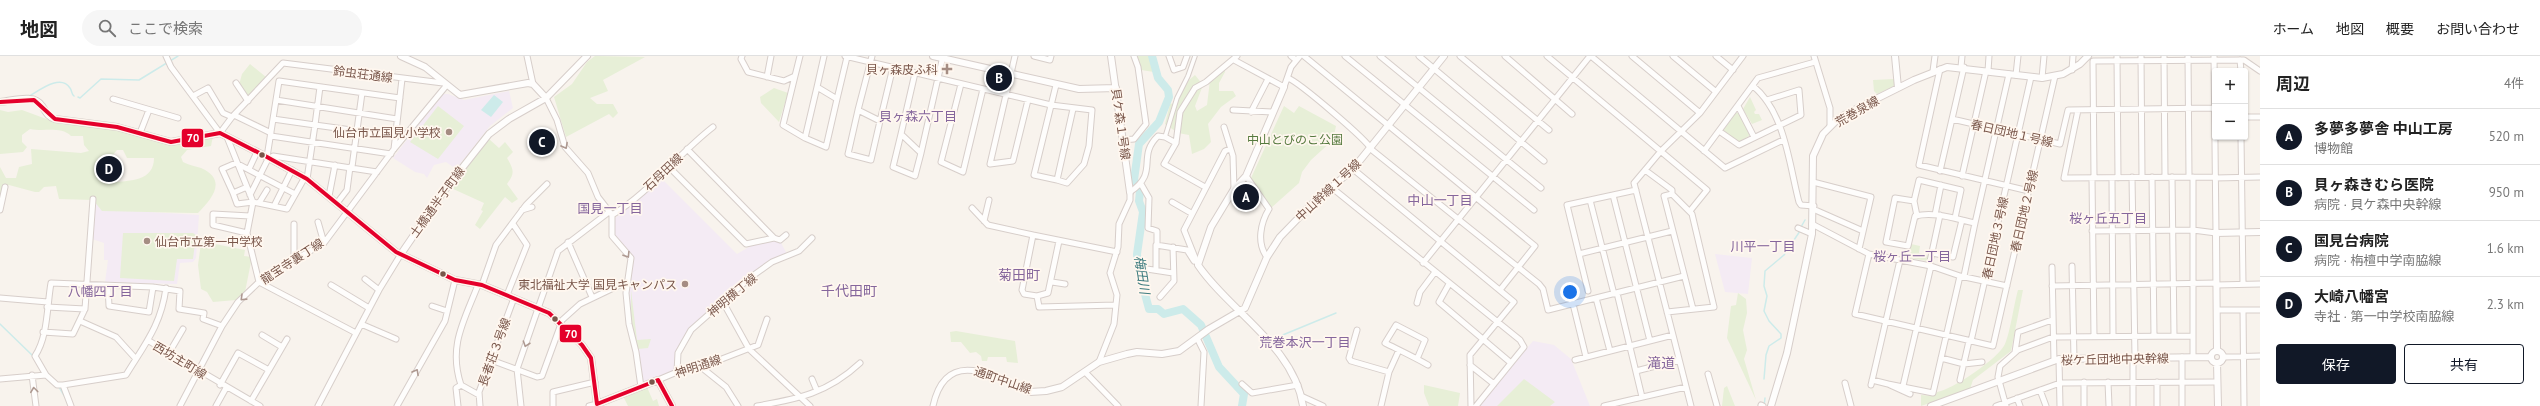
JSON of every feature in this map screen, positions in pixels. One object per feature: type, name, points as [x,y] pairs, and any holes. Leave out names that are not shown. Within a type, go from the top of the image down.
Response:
[{"type":"street","points":[[401,56],[424,67],[460,95],[523,83],[533,84]]},
{"type":"street","points":[[528,56],[533,84],[546,98],[557,120],[565,147],[588,173],[598,197],[610,214],[612,236],[631,258],[628,281],[629,324],[636,352],[641,388]]},
{"type":"street","name":"土橋通半子町線","points":[[318,406],[379,290],[401,254],[443,193],[489,134],[509,119],[546,98],[587,56]]},
{"type":"street","points":[[742,56],[748,72],[784,81],[795,76]]},
{"type":"street","points":[[767,77],[771,56]]},
{"type":"street","points":[[800,56],[784,125],[805,138],[826,147],[846,56],[1051,106],[1092,110],[1089,146],[1084,164],[1067,183],[1034,175],[1051,106],[1056,85]]},
{"type":"street","points":[[805,138],[824,56]]},
{"type":"street","points":[[872,56],[848,154],[871,160],[893,68]]},
{"type":"street","points":[[933,56],[943,57],[1079,90],[1116,88]]},
{"type":"street","points":[[1015,56],[990,164],[1013,161],[1028,100]]},
{"type":"street","points":[[1034,56],[1050,60],[1051,56]]},
{"type":"street","name":"貝ケ森１号線","points":[[1111,56],[1132,190]]},
{"type":"street","points":[[1123,140],[1134,139],[1146,124],[1138,67],[1134,56]]},
{"type":"street","points":[[1169,56],[1174,70],[1183,67],[1187,56]]},
{"type":"street","points":[[1165,137],[1177,98],[1188,76],[1195,56]]},
{"type":"street","points":[[1198,265],[1206,237],[1234,189],[1246,176],[1298,58],[1291,56]]},
{"type":"street","points":[[1304,56],[1387,127],[1535,246],[1500,290]]},
{"type":"street","points":[[1345,56],[1534,210]]},
{"type":"street","points":[[1380,56],[1541,188]]},
{"type":"street","points":[[1419,56],[1544,161]]},
{"type":"street","name":"中山幹線１号線","points":[[1240,312],[1249,302],[1267,257],[1288,227],[1331,187],[1353,169],[1444,56]]},
{"type":"street","points":[[1460,56],[1549,130]]},
{"type":"street","points":[[1504,56],[1572,114]]},
{"type":"street","points":[[1547,56],[1707,190],[1690,211]]},
{"type":"street","points":[[1423,263],[1590,56],[1725,168],[1783,140]]},
{"type":"street","points":[[1632,56],[1700,113]]},
{"type":"street","points":[[1673,56],[1715,91]]},
{"type":"street","points":[[1716,56],[1732,70]]},
{"type":"street","points":[[1691,406],[1634,183],[1661,152],[1700,113],[1715,91],[1743,56]]},
{"type":"street","points":[[1814,56],[1830,108],[1830,126]]},
{"type":"street","points":[[1895,56],[1898,88]]},
{"type":"street","points":[[1935,56],[1936,70],[1919,165],[2029,191]]},
{"type":"street","points":[[1940,171],[1962,67],[1962,56]]},
{"type":"street","points":[[1962,176],[1973,124],[1987,71],[1989,56]]},
{"type":"street","points":[[2016,75],[2018,56]]},
{"type":"street","points":[[2042,78],[2044,56]]},
{"type":"street","points":[[2072,70],[2073,56]]},
{"type":"street","name":"荒巻泉線","points":[[1771,406],[1788,348],[1812,234],[1813,156],[1817,145],[1830,126],[1848,113],[1936,70],[1962,67],[2042,78],[2055,76],[2072,70],[2088,56]]},
{"type":"street","points":[[2248,56],[2250,64]]},
{"type":"street","points":[[167,57],[171,66],[220,133],[269,157],[306,178],[401,254],[456,280],[480,285],[539,307],[560,323],[582,345],[591,358],[597,404]]},
{"type":"street","points":[[915,73],[893,167],[915,176],[943,57]]},
{"type":"street","points":[[1205,188],[1164,164],[1176,143],[1180,112],[1195,88],[1206,82],[1236,58],[1268,79],[1284,87]]},
{"type":"street","points":[[2094,336],[2092,231],[2094,110],[2093,60],[2117,58],[2214,58],[2244,60],[2260,71]]},
{"type":"street","points":[[2117,58],[2118,178]]},
{"type":"street","points":[[2141,58],[2142,177]]},
{"type":"street","points":[[2164,58],[2165,177]]},
{"type":"street","points":[[2188,58],[2188,108],[2193,230],[2193,357]]},
{"type":"street","points":[[2214,58],[2214,104]]},
{"type":"street","points":[[2240,60],[2240,68]]},
{"type":"street","points":[[1704,150],[1758,78],[1815,62]]},
{"type":"street","name":"鈴虫荘通線","points":[[248,101],[283,63],[445,84]]},
{"type":"street","points":[[1900,260],[1872,383],[1903,386],[1933,393],[1975,223],[2009,74]]},
{"type":"street","name":"春日団地２号線","points":[[1970,341],[1993,346],[2055,76]]},
{"type":"street","name":"春日団地３号線","points":[[1960,380],[1986,281],[2031,77]]},
{"type":"street","points":[[1288,78],[1352,129],[1371,148],[1543,289],[1548,310],[1684,276]]},
{"type":"street","points":[[193,96],[208,88],[223,113],[233,116],[271,134],[313,143],[392,152],[402,79]]},
{"type":"street","points":[[1252,112],[1268,79]]},
{"type":"street","points":[[250,195],[269,157],[279,81],[400,98]]},
{"type":"street","points":[[0,102],[34,99],[39,101],[49,117],[55,119],[117,127],[174,142],[220,133],[233,116],[248,101],[236,83]]},
{"type":"street","name":"龍宝寺裏丁線","points":[[180,406],[222,326],[238,302],[259,282],[294,259],[324,243],[445,84]]},
{"type":"street","points":[[961,84],[941,162],[963,172],[983,89]]},
{"type":"street","points":[[1753,86],[1767,100],[1779,126],[1801,205],[1813,207],[1863,231]]},
{"type":"street","points":[[295,194],[236,163],[222,169],[237,204],[252,202],[288,209],[295,194],[306,178],[313,143],[320,87]]},
{"type":"street","points":[[816,87],[837,99]]},
{"type":"street","points":[[1719,131],[1739,144],[1801,115],[1801,93],[1799,90],[1767,100]]},
{"type":"street","points":[[337,203],[347,190],[362,93]]},
{"type":"street","points":[[113,99],[178,118]]},
{"type":"street","points":[[276,100],[397,119]]},
{"type":"street","points":[[1738,106],[1754,137]]},
{"type":"street","points":[[2212,108],[2078,110],[2064,178],[2260,177]]},
{"type":"street","points":[[1057,180],[1073,109]]},
{"type":"street","points":[[140,134],[149,110]]},
{"type":"street","points":[[858,110],[880,121]]},
{"type":"street","points":[[1233,110],[1273,112]]},
{"type":"street","name":"春日団地１号線","points":[[1952,119],[2060,144],[2068,110],[2078,110]]},
{"type":"street","points":[[2248,117],[2260,117]]},
{"type":"street","points":[[273,119],[395,136]]},
{"type":"street","name":"石母田線","points":[[517,369],[558,251],[568,242],[610,214],[670,168],[687,149],[713,127]]},
{"type":"street","points":[[1224,127],[1233,156],[1234,189]]},
{"type":"street","points":[[901,134],[921,153]]},
{"type":"street","points":[[1099,362],[1112,331],[1116,305],[1116,294],[1110,273],[1117,252],[1118,224],[1130,200],[1132,190],[1141,184],[1146,177],[1147,156],[1151,143],[1158,136],[1165,137],[1176,143]]},
{"type":"street","points":[[227,137],[252,202],[247,234],[259,282],[356,333]]},
{"type":"street","points":[[2215,140],[2217,350]]},
{"type":"street","points":[[2241,140],[2243,284]]},
{"type":"street","points":[[1198,265],[1184,230],[1191,212],[1225,152],[1230,148]]},
{"type":"street","points":[[687,149],[774,238],[780,240],[786,235]]},
{"type":"street","points":[[249,169],[257,152]]},
{"type":"street","points":[[269,157],[273,156],[310,161],[377,172]]},
{"type":"street","points":[[329,196],[335,165]]},
{"type":"street","points":[[670,168],[746,244],[774,238]]},
{"type":"street","points":[[1353,169],[1514,302],[1470,355],[1471,406]]},
{"type":"street","points":[[274,206],[292,170]]},
{"type":"street","points":[[1645,170],[1672,190],[1672,194],[1690,211],[1695,222],[1714,307],[1667,312]]},
{"type":"street","points":[[1246,176],[1269,208],[1263,218],[1261,236],[1264,252],[1267,257]]},
{"type":"street","points":[[2152,177],[2154,336]]},
{"type":"street","points":[[2172,177],[2174,335]]},
{"type":"street","points":[[2112,178],[2113,336]]},
{"type":"street","points":[[2132,178],[2134,284],[2133,406]]},
{"type":"street","points":[[1918,216],[1914,201],[1919,180],[1961,190],[1955,218]]},
{"type":"street","points":[[1813,182],[1871,197],[1859,249]]},
{"type":"street","points":[[479,395],[461,385],[455,361],[455,346],[496,245],[522,210],[547,184]]},
{"type":"street","points":[[1141,184],[1149,198],[1148,228],[1157,231],[1156,269]]},
{"type":"street","points":[[1903,386],[1930,266],[1941,185]]},
{"type":"street","points":[[233,193],[247,187]]},
{"type":"street","points":[[1331,187],[1497,323],[1520,340],[1524,347],[1476,406]]},
{"type":"street","points":[[0,210],[5,188]]},
{"type":"street","points":[[259,203],[267,190]]},
{"type":"street","points":[[1588,292],[1567,206],[1636,190]]},
{"type":"street","points":[[1672,194],[1664,196],[1693,309]]},
{"type":"street","points":[[1613,195],[1650,341]]},
{"type":"street","points":[[1914,201],[1895,198],[1886,242],[1908,246],[1915,216],[1938,215],[1975,223]]},
{"type":"street","points":[[43,332],[73,334],[85,309],[93,199]]},
{"type":"street","points":[[984,222],[989,200]]},
{"type":"street","points":[[1590,200],[1602,249],[1630,346],[1642,397]]},
{"type":"street","points":[[1172,202],[1191,212]]},
{"type":"street","points":[[522,210],[532,207]]},
{"type":"street","points":[[972,208],[988,225],[1117,252]]},
{"type":"street","points":[[247,234],[213,225],[214,214],[250,216]]},
{"type":"street","points":[[1932,253],[1954,257],[1962,220]]},
{"type":"street","points":[[318,222],[324,243]]},
{"type":"street","points":[[294,224],[294,259]]},
{"type":"street","points":[[507,295],[527,245],[513,224]]},
{"type":"street","points":[[1812,224],[1869,254],[1930,266],[1962,276],[2007,286]]},
{"type":"street","points":[[1801,229],[1812,234]]},
{"type":"street","points":[[2092,231],[2193,230],[2216,232],[2260,232]]},
{"type":"street","points":[[1579,254],[1672,231]]},
{"type":"street","points":[[1032,235],[1022,290],[1024,294],[1037,296],[1048,293],[1052,282],[1059,241]]},
{"type":"street","name":"神明横丁線","points":[[677,372],[678,353],[688,335],[751,277],[772,262],[799,250],[812,238]]},
{"type":"street","points":[[568,242],[592,297]]},
{"type":"street","points":[[1157,245],[1173,246],[1187,250],[1198,265],[1282,359],[1298,385],[1303,406]]},
{"type":"street","points":[[1160,297],[1174,282],[1173,246]]},
{"type":"street","points":[[1869,254],[1855,314],[1947,334],[1970,341]]},
{"type":"street","points":[[2072,266],[2074,359]]},
{"type":"street","points":[[2052,267],[2052,320],[2060,383],[2060,406]]},
{"type":"street","points":[[1147,268],[1173,273]]},
{"type":"street","points":[[1417,303],[1420,292],[1435,272]]},
{"type":"street","points":[[365,279],[379,290]]},
{"type":"street","points":[[397,406],[445,321],[456,280]]},
{"type":"street","points":[[491,360],[537,377],[542,376],[560,323],[580,304],[628,281]]},
{"type":"street","points":[[1052,282],[1065,284]]},
{"type":"street","points":[[71,406],[60,385],[46,375],[35,356],[39,350],[43,332],[51,283],[153,287],[180,291],[179,309],[204,313],[203,319],[222,326]]},
{"type":"street","points":[[1449,284],[1439,302],[1511,363]]},
{"type":"street","points":[[2052,286],[2134,284],[2260,284]]},
{"type":"street","points":[[331,285],[370,308]]},
{"type":"street","points":[[108,286],[109,306],[149,312],[153,287]]},
{"type":"street","points":[[149,341],[163,312],[166,288]]},
{"type":"street","points":[[1037,296],[1039,307],[1116,305]]},
{"type":"street","points":[[0,298],[85,309]]},
{"type":"street","name":"長者荘３号線","points":[[480,406],[479,395],[514,298]]},
{"type":"street","points":[[1596,298],[1610,351]]},
{"type":"street","points":[[723,302],[749,349],[810,406]]},
{"type":"street","points":[[1573,304],[1586,357]]},
{"type":"street","points":[[432,306],[447,311]]},
{"type":"street","points":[[2217,310],[2260,310]]},
{"type":"street","points":[[2243,310],[2244,406]]},
{"type":"street","points":[[1099,362],[1137,352],[1170,353],[1185,348],[1209,329],[1240,312]]},
{"type":"street","name":"神明通線","points":[[590,406],[641,388],[677,372],[701,367],[758,345],[767,319]]},
{"type":"street","points":[[2015,352],[2018,332],[2052,320]]},
{"type":"street","points":[[80,321],[116,337],[136,358]]},
{"type":"street","points":[[361,324],[396,339]]},
{"type":"street","points":[[1417,359],[1425,340],[1396,325],[1385,343],[1428,365]]},
{"type":"street","points":[[168,353],[183,329]]},
{"type":"street","points":[[1357,330],[1349,358],[1351,361],[1389,372]]},
{"type":"street","points":[[262,335],[282,347]]},
{"type":"street","points":[[1575,360],[1673,335]]},
{"type":"street","points":[[1200,336],[1204,352],[1201,406]]},
{"type":"street","points":[[2006,404],[1998,382],[2000,366],[2015,352],[2053,337],[2193,336]]},
{"type":"street","points":[[251,401],[287,339]]},
{"type":"street","name":"西坊主町線","points":[[60,385],[126,375],[136,358],[149,341],[226,388],[260,406]]},
{"type":"street","points":[[1381,406],[1389,372],[1399,350]]},
{"type":"street","points":[[2217,350],[2221,351],[2224,357]]},
{"type":"street","points":[[2217,350],[2212,353],[2211,357],[2217,363],[2218,406]]},
{"type":"street","points":[[220,384],[238,353],[269,370]]},
{"type":"street","points":[[2217,363],[2224,357],[2260,356]]},
{"type":"street","name":"桜ケ丘団地中央幹線","points":[[1931,406],[2056,360],[2211,357]]},
{"type":"street","points":[[1941,358],[1964,364],[1982,362]]},
{"type":"street","points":[[2182,358],[2182,406]]},
{"type":"street","points":[[1636,371],[1679,360]]},
{"type":"street","name":"通町中山線","points":[[933,406],[943,384],[954,373],[964,368],[993,375],[1030,392],[1046,391],[1062,387],[1099,362]]},
{"type":"street","points":[[757,406],[801,398],[841,381],[860,363]]},
{"type":"street","points":[[1470,365],[1494,384]]},
{"type":"street","points":[[701,367],[726,387],[738,406]]},
{"type":"street","points":[[517,369],[521,406]]},
{"type":"street","points":[[1085,372],[1118,406]]},
{"type":"street","points":[[1708,374],[1717,406]]},
{"type":"street","points":[[0,379],[32,375],[46,375]]},
{"type":"street","points":[[32,375],[36,406]]},
{"type":"street","points":[[812,379],[817,391]]},
{"type":"street","points":[[658,380],[672,406]]},
{"type":"street","points":[[553,406],[553,392],[595,382]]},
{"type":"street","points":[[2084,382],[2084,406]]},
{"type":"street","points":[[2108,382],[2109,406]]},
{"type":"street","points":[[2157,382],[2157,406]]},
{"type":"street","points":[[1996,406],[2006,404],[2017,398],[2060,383],[2218,382]]},
{"type":"street","points":[[1845,383],[1849,406]]},
{"type":"street","points":[[1242,384],[1252,393],[1298,385]]},
{"type":"street","points":[[1888,384],[1910,394]]},
{"type":"street","points":[[458,406],[456,388],[461,385]]},
{"type":"street","points":[[1604,406],[1628,403],[1642,397],[1686,387]]},
{"type":"street","points":[[216,406],[226,388]]},
{"type":"street","points":[[2040,390],[2046,406]]},
{"type":"street","points":[[1301,396],[1323,406]]},
{"type":"street","points":[[2017,398],[2020,406]]},
{"type":"shaded area","name":"仙台市立国見小学校","points":[[509,91],[513,108],[490,126],[456,169],[446,162],[434,165],[427,178],[424,174],[415,172],[393,158],[442,94],[448,94],[464,100]]},
{"type":"shaded area","name":"東北福祉大学 国見キャンパス","points":[[662,179],[737,254],[754,244],[774,240],[780,241],[787,254],[773,261],[689,331],[677,352],[675,371],[641,382],[630,322],[628,292],[633,257],[614,235],[614,219]]},
{"type":"shaded area","name":"仙台市立第一中学校","points":[[94,197],[100,209],[199,215],[196,258],[193,262],[180,263],[177,284],[105,282],[108,260],[104,260],[104,243],[92,239]]},
{"type":"shaded area","points":[[1715,254],[1752,258],[1748,294],[1725,292]]},
{"type":"shaded area","points":[[1533,341],[1554,345],[1571,359],[1590,406],[1479,406]]},
{"type":"green space","points":[[595,56],[645,57],[603,80],[608,91],[590,98],[597,104],[613,104],[618,113],[613,118],[609,114],[566,137],[554,97],[572,84],[587,62]]},
{"type":"green space","points":[[1133,56],[1148,56],[1152,61],[1154,72],[1141,70]]},
{"type":"green space","points":[[250,64],[266,77],[248,97],[239,85],[242,74]]},
{"type":"green space","points":[[1224,69],[1225,72],[1219,83],[1219,91],[1233,91],[1236,96],[1221,107],[1208,124],[1211,142],[1204,149],[1192,154],[1189,135],[1178,133],[1165,124],[1170,104],[1175,103],[1189,80],[1195,75],[1203,85],[1195,106],[1197,111],[1207,105],[1210,80]]},
{"type":"green space","points":[[1894,79],[1894,86],[1877,94],[1874,91],[1873,80]]},
{"type":"green space","points":[[774,88],[788,93],[779,122],[761,103],[760,97]]},
{"type":"green space","points":[[1750,97],[1756,110],[1754,112],[1755,114],[1759,114],[1762,120],[1752,124],[1743,109]]},
{"type":"green space","points":[[438,106],[464,126],[438,159],[410,142]]},
{"type":"green space","name":"中山とびのこ公園","points":[[1284,106],[1294,113],[1299,106],[1336,126],[1333,140],[1311,160],[1302,172],[1299,183],[1271,208],[1251,178]]},
{"type":"green space","points":[[0,110],[8,112],[22,110],[60,124],[115,128],[168,144],[213,136],[211,146],[187,150],[181,157],[183,162],[201,168],[209,173],[214,178],[216,184],[212,196],[198,213],[102,211],[93,200],[59,199],[56,186],[44,187],[39,192],[35,192],[9,185],[4,188],[0,195],[0,167],[6,178],[16,178],[19,167],[32,164],[31,149],[81,153],[89,151],[84,145],[83,136],[71,136],[57,130],[30,129],[22,135],[22,142],[27,147],[23,152],[0,154]],"holes":[[[117,150],[123,150],[127,158],[154,158],[153,166],[150,171],[140,178],[113,182],[112,179],[117,173],[112,164],[112,156]]]},
{"type":"green space","points":[[1736,113],[1740,113],[1750,135],[1739,143],[1724,133],[1723,130]]},
{"type":"green space","points":[[489,139],[499,148],[505,142],[513,152],[507,158],[513,171],[507,184],[518,199],[512,203],[505,197],[480,229],[475,225],[483,211],[481,210],[484,203],[451,188]]},
{"type":"green space","points":[[123,233],[193,233],[196,235],[193,259],[177,259],[174,281],[120,278]]},
{"type":"green space","points":[[205,242],[245,250],[244,256],[252,257],[245,292],[236,300],[213,302],[207,292],[201,289],[198,265],[201,243]]},
{"type":"green space","points":[[1911,244],[1920,246],[1919,253],[1929,256],[1928,261],[1909,258]]},
{"type":"green space","points":[[631,290],[637,340],[651,339],[648,348],[638,349],[631,321]]},
{"type":"green space","points":[[2018,290],[2023,290],[2011,351],[1973,380],[1970,389],[1921,406],[1921,395],[1934,396],[1937,392],[1964,380],[1985,365],[2001,350],[2007,339]]},
{"type":"green space","points":[[1738,293],[1746,299],[1747,313],[1743,330],[1747,350],[1744,359],[1756,400],[1727,338],[1731,306],[1736,305]]},
{"type":"green space","points":[[956,331],[1015,341],[1018,363],[1007,362],[1006,357],[988,357],[987,361],[982,361],[981,356],[976,352],[970,353],[961,342],[951,342],[950,332]]},
{"type":"green space","points":[[1524,379],[1555,402],[1550,406],[1497,406]]},
{"type":"green space","points":[[1424,385],[1460,393],[1458,406],[1429,406],[1424,393]]},
{"type":"green space","points":[[1727,386],[1735,406],[1722,406],[1724,388]]},
{"type":"green space","points":[[647,387],[653,401],[657,399],[659,406],[628,406],[623,396]]},
{"type":"water","points":[[494,95],[503,102],[491,117],[481,110]]},
{"type":"waterway","points":[[78,97],[80,98],[101,79],[139,80],[178,56]]},
{"type":"waterway","name":"梅田川","points":[[1152,56],[1158,78],[1168,90],[1169,97],[1159,122],[1139,144],[1134,180],[1140,191],[1139,201],[1143,212],[1137,254],[1138,268],[1149,309],[1158,309],[1164,314],[1183,309],[1201,325],[1219,367],[1244,394],[1242,406]]},
{"type":"waterway","points":[[31,95],[45,86],[56,82],[62,82],[70,88],[74,96]]},
{"type":"waterway","points":[[1801,227],[1805,220]]},
{"type":"waterway","points":[[1764,379],[1766,355],[1769,346],[1781,338],[1781,334],[1769,321],[1764,311],[1767,296],[1764,286],[1765,271],[1784,255],[1800,231]]},
{"type":"waterway","points":[[1273,339],[1336,313]]},
{"type":"waterway","points":[[0,324],[33,356]]},
{"type":"waterway","points":[[59,387],[65,397]]},
{"type":"waterway","points":[[1764,406],[1765,398]]},
{"type":"transit line","name":"70","points":[[0,102],[34,100],[55,119],[117,127],[171,142],[220,133],[307,179],[396,252],[455,280],[482,285],[549,313],[582,345],[591,358],[597,404],[658,380],[672,406]]},
{"type":"place","name":"貝ヶ森皮ふ科","points":[[947,69]]},
{"type":"place","name":"貝ヶ森きむら医院","points":[[999,78]]},
{"type":"place","name":"仙台市立国見小学校","points":[[449,132]]},
{"type":"place","name":"国見台病院","points":[[542,142]]},
{"type":"place","name":"大崎八幡宮","points":[[109,169]]},
{"type":"place","name":"多夢多夢舎 中山工房","points":[[1246,197]]},
{"type":"place","name":"仙台市立第一中学校","points":[[147,241]]},
{"type":"place","name":"東北福祉大学 国見キャンパス","points":[[685,284]]},
{"type":"district","name":"貝ヶ森六丁目","points":[[918,116]]},
{"type":"district","name":"中山一丁目","points":[[1440,200]]},
{"type":"district","name":"国見一丁目","points":[[610,208]]},
{"type":"district","name":"桜ヶ丘五丁目","points":[[2108,218]]},
{"type":"district","name":"川平一丁目","points":[[1763,246]]},
{"type":"district","name":"桜ヶ丘一丁目","points":[[1912,256]]},
{"type":"district","name":"菊田町","points":[[1019,275]]},
{"type":"district","name":"八幡四丁目","points":[[100,291]]},
{"type":"district","name":"千代田町","points":[[849,291]]},
{"type":"district","name":"荒巻本沢一丁目","points":[[1305,342]]},
{"type":"district","name":"滝道","points":[[1661,363]]}]
